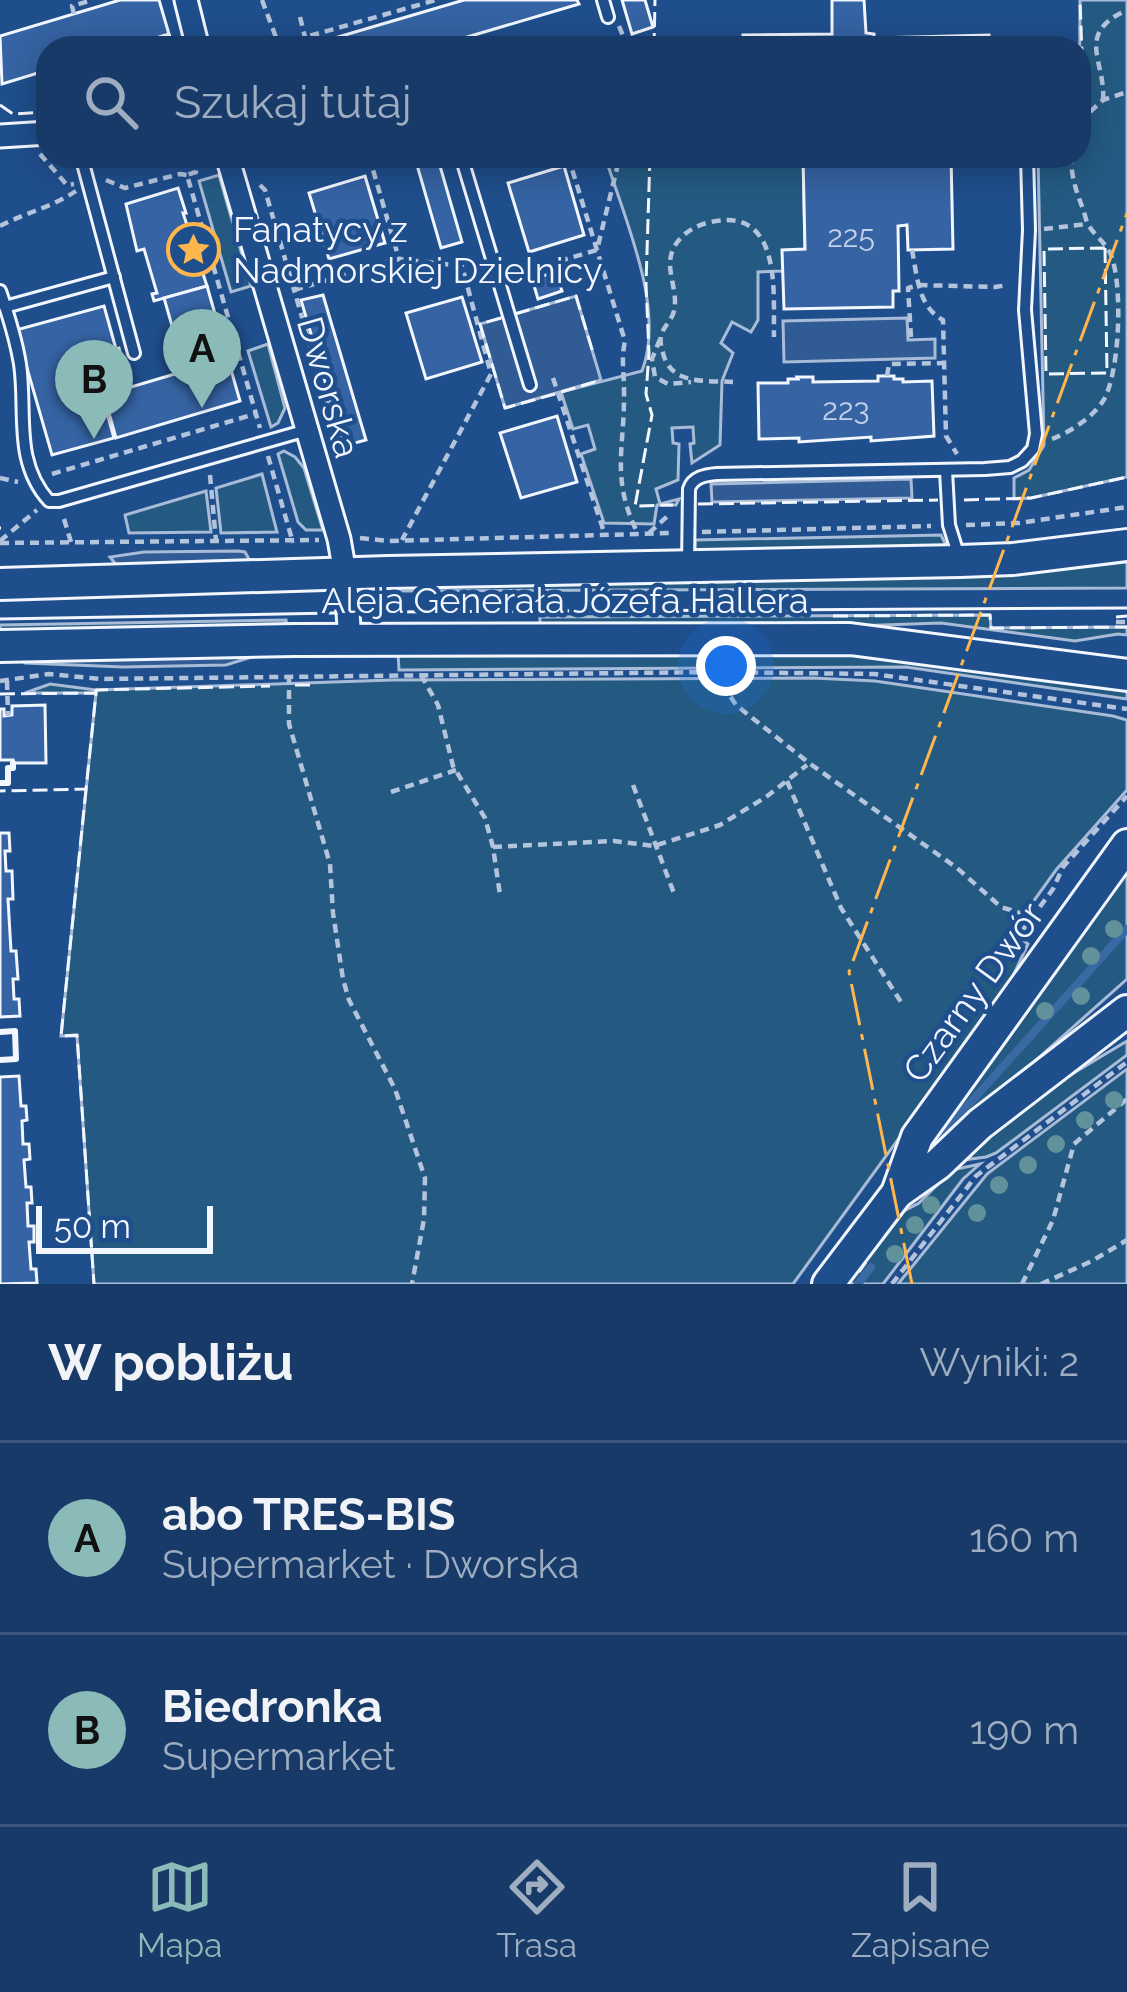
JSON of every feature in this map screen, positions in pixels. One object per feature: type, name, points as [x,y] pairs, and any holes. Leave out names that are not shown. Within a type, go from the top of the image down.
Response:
[{"type":"street","points":[[186,0],[195,36]]},
{"type":"street","points":[[0,136],[36,134]]},
{"type":"street","name":"Dworska","points":[[230,168],[333,517],[345,573],[350,640]]},
{"type":"street","name":"Aleja Generała Józefa Hallera","points":[[0,584],[1013,560],[1127,545]]},
{"type":"street","name":"Aleja Generała Józefa Hallera","points":[[0,646],[850,639],[1127,675]]},
{"type":"street","name":"Czarny Dwór","points":[[828,1284],[896,1193],[917,1137],[1127,845]]},
{"type":"street","name":"Czarny Dwór","points":[[896,1193],[1127,1011]]},
{"type":"lane","points":[[603,0],[608,17]]},
{"type":"lane","points":[[84,168],[134,353]]},
{"type":"lane","points":[[464,168],[530,385]]},
{"type":"lane","points":[[688,567],[688,494],[690,484],[701,476],[953,471],[1010,467],[1028,455],[1035,443],[1036,424],[1025,283],[1027,168]]},
{"type":"lane","points":[[5,307],[114,277]]},
{"type":"lane","points":[[0,290],[20,367],[22,436],[36,486],[54,501],[307,430]]},
{"type":"lane","points":[[953,471],[950,526],[960,561]]},
{"type":"path","points":[[74,14],[72,6],[93,0]]},
{"type":"path","points":[[262,0],[275,36]]},
{"type":"path","points":[[309,36],[436,0]]},
{"type":"path","points":[[1103,100],[1103,80],[1096,62],[1098,37],[1112,17],[1127,10]]},
{"type":"path","points":[[300,16],[305,36]]},
{"type":"path","points":[[1091,110],[1103,100],[1127,92]]},
{"type":"path","points":[[103,168],[106,181],[125,188],[187,175],[195,168]]},
{"type":"path","points":[[372,168],[399,259]]},
{"type":"path","points":[[572,168],[625,341],[620,470],[623,498],[638,534]]},
{"type":"path","points":[[597,250],[617,168]]},
{"type":"path","points":[[1035,443],[1067,433],[1096,410],[1112,373],[1118,318],[1116,273],[1109,250],[1087,224],[1072,168]]},
{"type":"path","points":[[187,175],[292,541],[293,575]]},
{"type":"path","points":[[0,226],[54,206]]},
{"type":"path","points":[[733,382],[668,384],[655,377],[652,358],[674,314],[669,266],[674,247],[690,230],[722,219],[749,226],[764,242],[770,252],[774,337]]},
{"type":"path","points":[[1029,230],[1087,224]]},
{"type":"path","points":[[504,272],[514,275],[597,250]]},
{"type":"path","points":[[912,250],[929,310],[943,320],[946,436],[957,453],[953,471]]},
{"type":"path","points":[[294,290],[399,259],[462,266],[490,374],[402,540]]},
{"type":"path","points":[[910,337],[908,288],[1025,283]]},
{"type":"path","points":[[661,338],[668,367],[697,381]]},
{"type":"path","points":[[887,376],[889,364],[946,363]]},
{"type":"path","points":[[553,378],[605,535]]},
{"type":"path","points":[[70,542],[54,501],[52,474],[256,414]]},
{"type":"path","points":[[208,459],[216,541]]},
{"type":"path","points":[[649,533],[688,494]]},
{"type":"path","points":[[0,542],[54,501]]},
{"type":"path","points":[[356,538],[389,541],[1018,524],[1127,507]]},
{"type":"path","points":[[0,542],[292,541]]},
{"type":"path","points":[[388,572],[389,541]]},
{"type":"path","points":[[1116,622],[1127,622]]},
{"type":"path","points":[[714,672],[736,705],[809,763],[956,868],[1001,908],[1033,917]]},
{"type":"path","points":[[8,716],[4,681],[49,674],[100,679],[874,674],[1127,709]]},
{"type":"path","points":[[289,675],[289,724],[326,843],[343,979],[395,1089],[425,1178],[424,1219],[412,1284]]},
{"type":"path","points":[[422,675],[438,705],[456,770],[484,818],[494,847],[500,895]]},
{"type":"path","points":[[494,847],[614,842],[655,846],[720,825],[809,763]]},
{"type":"path","points":[[392,792],[456,770]]},
{"type":"path","points":[[787,781],[841,908],[901,1002]]},
{"type":"path","points":[[633,785],[675,896]]},
{"type":"path","points":[[1022,931],[1064,867],[1127,796]]},
{"type":"path","points":[[892,1284],[976,1176],[1127,1062]]},
{"type":"path","points":[[1022,1284],[1053,1220],[1074,1144],[1127,1099]]},
{"type":"path","points":[[1041,1284],[1127,1240]]},
{"type":"shaded area","points":[[1080,0],[1127,0],[1127,477],[1014,499],[1014,478],[1029,470],[1044,445],[1038,168],[1091,168],[1091,36],[1080,36]]},
{"type":"shaded area","points":[[609,168],[803,168],[805,249],[783,271],[758,272],[758,320],[751,332],[732,322],[721,343],[733,353],[722,381],[720,445],[692,463],[693,427],[672,428],[673,443],[679,444],[678,480],[656,489],[660,504],[679,499],[676,505],[657,505],[654,524],[604,523],[581,454],[595,449],[588,425],[573,429],[561,392],[642,371],[649,320],[631,235]]},
{"type":"shaded area","points":[[219,175],[251,286],[231,292],[199,181]]},
{"type":"shaded area","points":[[576,296],[601,380],[505,408],[480,324]]},
{"type":"shaded area","points":[[907,318],[908,340],[935,339],[935,358],[784,362],[783,321]]},
{"type":"shaded area","points":[[268,344],[285,408],[271,427],[248,351]]},
{"type":"shaded area","points":[[284,451],[304,468],[323,530],[306,530],[298,522],[278,454]]},
{"type":"shaded area","points":[[262,474],[277,532],[221,533],[216,488]]},
{"type":"shaded area","points":[[911,479],[912,498],[712,502],[711,484]]},
{"type":"shaded area","points":[[206,491],[211,532],[129,533],[125,515]]},
{"type":"shaded area","points":[[941,535],[947,547],[695,552],[695,540]]},
{"type":"shaded area","points":[[144,552],[245,552],[255,570],[122,572],[110,557]]},
{"type":"shaded area","points":[[1127,559],[1127,588],[398,591],[398,585]]},
{"type":"shaded area","points":[[990,615],[991,628],[1127,627],[1127,635],[1075,641],[941,623],[540,625],[540,617]]},
{"type":"shaded area","points":[[286,620],[287,628],[0,633],[0,625]]},
{"type":"shaded area","points":[[838,652],[1127,688],[1127,699],[906,667],[399,670],[398,653]]},
{"type":"shaded area","points":[[16,654],[261,654],[226,665],[123,667],[25,663]]},
{"type":"shaded area","points":[[391,680],[875,681],[1127,720],[1127,790],[1056,870],[1012,931],[1028,944],[1006,991],[793,1284],[94,1284],[77,1036],[61,1036],[96,693],[25,693],[50,684],[96,690]]},
{"type":"shaded area","points":[[1127,869],[1127,979],[930,1150],[930,1143]]},
{"type":"shaded area","points":[[1127,1041],[1127,1055],[996,1153],[963,1160],[962,1155],[1042,1092]]},
{"type":"shaded area","points":[[1127,1069],[1127,1284],[898,1284],[987,1174]]},
{"type":"shaded area","points":[[980,1164],[963,1179],[883,1284],[848,1284],[904,1211],[919,1203],[952,1170]]},
{"type":"building","points":[[120,0],[159,0],[169,34],[36,36],[36,74],[2,84],[0,36]]},
{"type":"building","points":[[464,0],[577,0],[579,4],[471,36],[341,36]]},
{"type":"building","points":[[622,0],[645,0],[653,27],[632,34]]},
{"type":"building","points":[[832,0],[864,0],[866,33],[874,36],[743,36],[743,35],[832,34]]},
{"type":"building","points":[[418,168],[441,168],[462,242],[441,248]]},
{"type":"building","points":[[565,168],[584,235],[529,252],[508,183]]},
{"type":"building","points":[[803,168],[951,168],[953,249],[908,250],[907,225],[898,226],[899,291],[893,291],[893,307],[784,309],[782,250],[805,249]]},
{"type":"building","points":[[365,176],[385,243],[329,259],[309,193]]},
{"type":"building","points":[[178,188],[207,286],[154,301],[152,294],[157,293],[144,249],[137,251],[126,204]]},
{"type":"building","points":[[556,272],[562,291],[538,299],[532,279]]},
{"type":"building","points":[[207,286],[240,401],[116,438],[104,395],[185,371],[164,298]]},
{"type":"building","points":[[323,295],[366,440],[344,446],[301,300]]},
{"type":"building","points":[[462,297],[482,362],[426,379],[406,313]]},
{"type":"building","points":[[104,306],[116,349],[91,356],[114,438],[52,455],[16,330]]},
{"type":"building","points":[[119,348],[123,365],[96,373],[91,356]]},
{"type":"building","points":[[878,376],[894,376],[903,382],[932,381],[934,436],[871,441],[871,437],[799,442],[799,438],[759,439],[758,383],[788,383],[797,377],[813,377],[813,382],[878,381]]},
{"type":"building","points":[[557,416],[577,482],[521,498],[500,433]]},
{"type":"building","points":[[45,705],[46,763],[0,760],[0,709],[4,716],[12,715],[12,706]]},
{"type":"building","points":[[0,833],[9,833],[6,871],[12,871],[13,899],[8,899],[18,979],[13,979],[14,999],[19,999],[20,1016],[0,1017]]},
{"type":"building","points":[[19,1076],[27,1120],[22,1121],[23,1144],[29,1144],[30,1159],[24,1160],[32,1203],[27,1203],[28,1226],[34,1226],[34,1242],[29,1242],[31,1269],[36,1269],[37,1283],[0,1284],[0,1077]]},
{"type":"waterway","points":[[943,1133],[1127,929]]},
{"type":"waterway","points":[[858,1284],[871,1267]]},
{"type":"tram line","points":[[0,619],[1127,608]]},
{"type":"fence","points":[[654,36],[655,0]]},
{"type":"fence","points":[[1080,0],[1081,36]]},
{"type":"fence","points":[[0,105],[13,114],[36,113]]},
{"type":"fence","points":[[650,168],[646,394],[652,415],[635,506],[673,505]]},
{"type":"fence","points":[[1105,248],[1107,373],[1046,374],[1044,249],[1105,248]]},
{"type":"fence","points":[[515,314],[576,296],[594,356]]},
{"type":"fence","points":[[501,318],[480,324],[505,408],[555,394]]},
{"type":"fence","points":[[561,392],[601,380]]},
{"type":"fence","points":[[964,500],[1031,498],[1127,477]]},
{"type":"fence","points":[[698,504],[938,500]]},
{"type":"fence","points":[[833,616],[990,615],[991,628],[1127,627]]},
{"type":"fence","points":[[1116,617],[1127,616]]},
{"type":"fence","points":[[295,685],[315,685]]},
{"type":"fence","points":[[96,693],[270,686]]},
{"type":"fence","points":[[0,694],[96,693],[86,789],[0,791]]},
{"type":"fence","points":[[86,789],[61,1036],[77,1035],[94,1284]]},
{"type":"fence","points":[[859,1272],[866,1262]]},
{"type":"wall","points":[[0,783],[8,783],[8,768],[13,763]]},
{"type":"wall","points":[[0,1032],[15,1031],[16,1059],[0,1060]]},
{"type":"power","points":[[912,1284],[849,972],[1127,213]]},
{"type":"place","name":"Fanatycy z Nadmorskiej Dzielnicy","points":[[194,250]]},
{"type":"place","name":"abo TRES-BIS","points":[[202,408]]},
{"type":"place","name":"Biedronka","points":[[94,439]]}]
